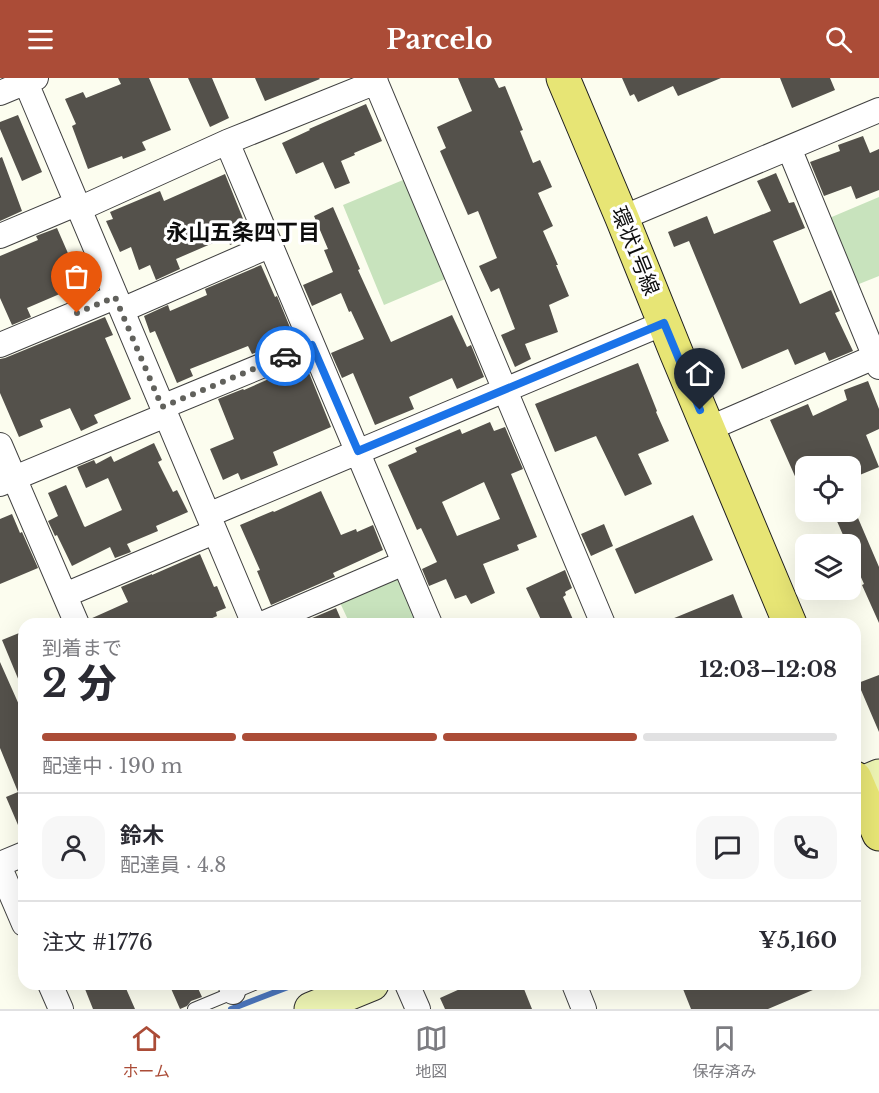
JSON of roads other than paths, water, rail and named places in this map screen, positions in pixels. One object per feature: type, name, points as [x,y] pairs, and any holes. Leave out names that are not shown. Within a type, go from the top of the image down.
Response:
[{"type":"main road","name":"環状1号線","points":[[563,78],[787,618]]},
{"type":"main road","points":[[862,781],[879,834]]},
{"type":"street","points":[[0,93],[29,79],[118,304],[250,618]]},
{"type":"street","points":[[0,236],[78,206],[375,80],[600,618]]},
{"type":"street","points":[[622,219],[879,110]]},
{"type":"street","points":[[227,142],[427,618]]},
{"type":"street","points":[[708,429],[878,360],[789,148]]},
{"type":"street","points":[[0,345],[118,304],[271,245]]},
{"type":"street","points":[[65,595],[358,451],[664,323]]},
{"type":"street","points":[[7,481],[312,345]]},
{"type":"street","points":[[0,445],[7,481],[75,618]]},
{"type":"street","points":[[276,618],[404,563]]},
{"type":"street","points":[[18,857],[0,866],[18,910]]},
{"type":"street","points":[[53,990],[61,1009]]},
{"type":"street","points":[[311,1009],[357,990]]},
{"type":"street","points":[[410,990],[418,1009]]},
{"type":"street","points":[[576,990],[584,1009]]},
{"type":"lane","points":[[194,1009],[233,990]]},
{"type":"waterway","points":[[231,1009],[280,990]]},
{"type":"district","name":"永山五条四丁目","points":[[243,232]]}]
